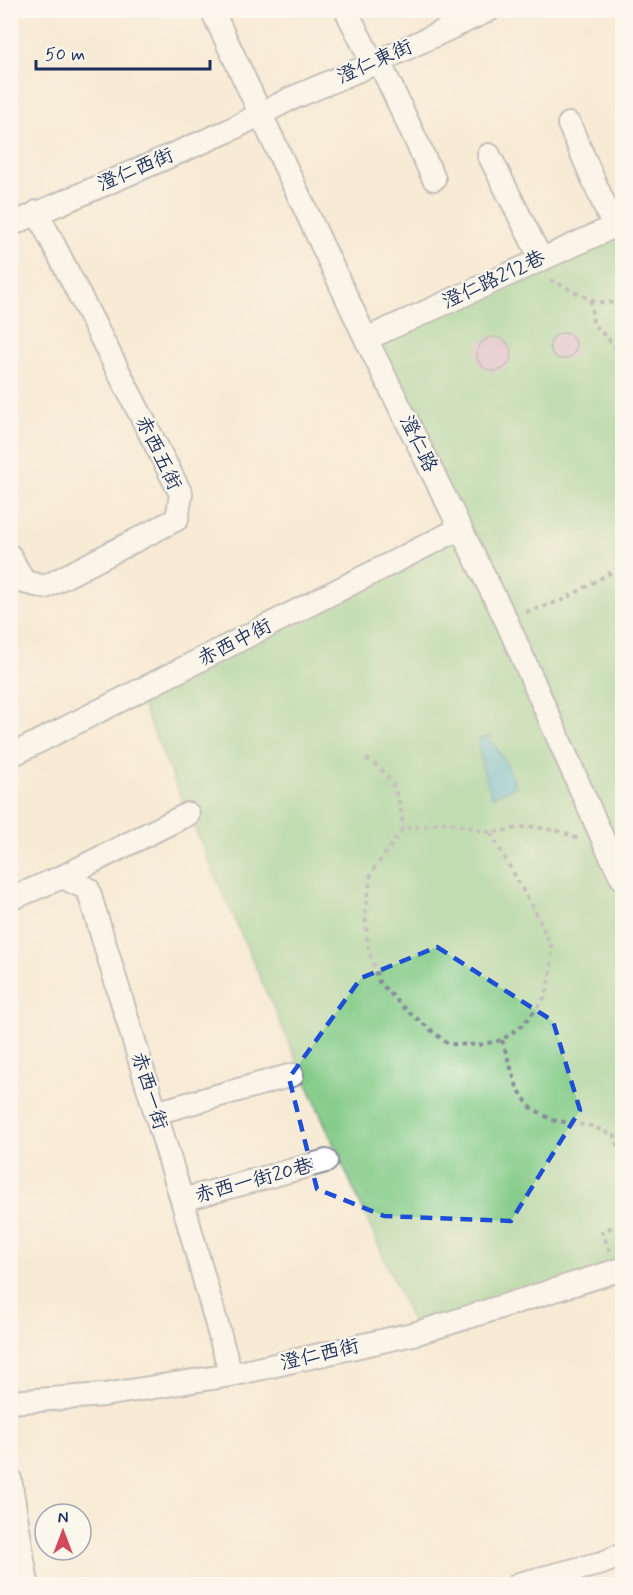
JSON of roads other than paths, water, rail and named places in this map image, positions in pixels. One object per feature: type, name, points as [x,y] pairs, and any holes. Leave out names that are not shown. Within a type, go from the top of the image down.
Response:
[{"type":"street","name":"澄仁路","points":[[212,10],[366,339],[506,620],[622,878]]},
{"type":"street","points":[[346,10],[376,63],[434,179]]},
{"type":"street","name":"澄仁東街","points":[[260,114],[489,10]]},
{"type":"street","name":"澄仁西街","points":[[10,225],[228,131],[260,114]]},
{"type":"street","points":[[569,124],[618,225]]},
{"type":"street","points":[[489,155],[541,268]]},
{"type":"street","name":"赤西五街","points":[[10,556],[17,586],[45,586],[177,519],[181,494],[37,212]]},
{"type":"street","name":"澄仁路212巷","points":[[366,339],[541,268],[618,225]]},
{"type":"street","name":"赤西中街","points":[[10,756],[459,529]]},
{"type":"street","points":[[10,899],[188,814]]},
{"type":"street","name":"赤西一街","points":[[62,876],[88,889],[182,1200],[231,1375]]},
{"type":"street","points":[[155,1113],[292,1075]]},
{"type":"street","name":"赤西一街20巷","points":[[182,1200],[326,1161]]},
{"type":"street","name":"澄仁西街","points":[[10,1402],[104,1395],[231,1375],[417,1333],[621,1270]]},
{"type":"street","points":[[10,1479],[27,1584]]},
{"type":"street","points":[[519,1584],[602,1563],[622,1555]]},
{"type":"water","points":[[489,736],[506,763],[516,786],[492,797],[479,746],[479,739]]}]
